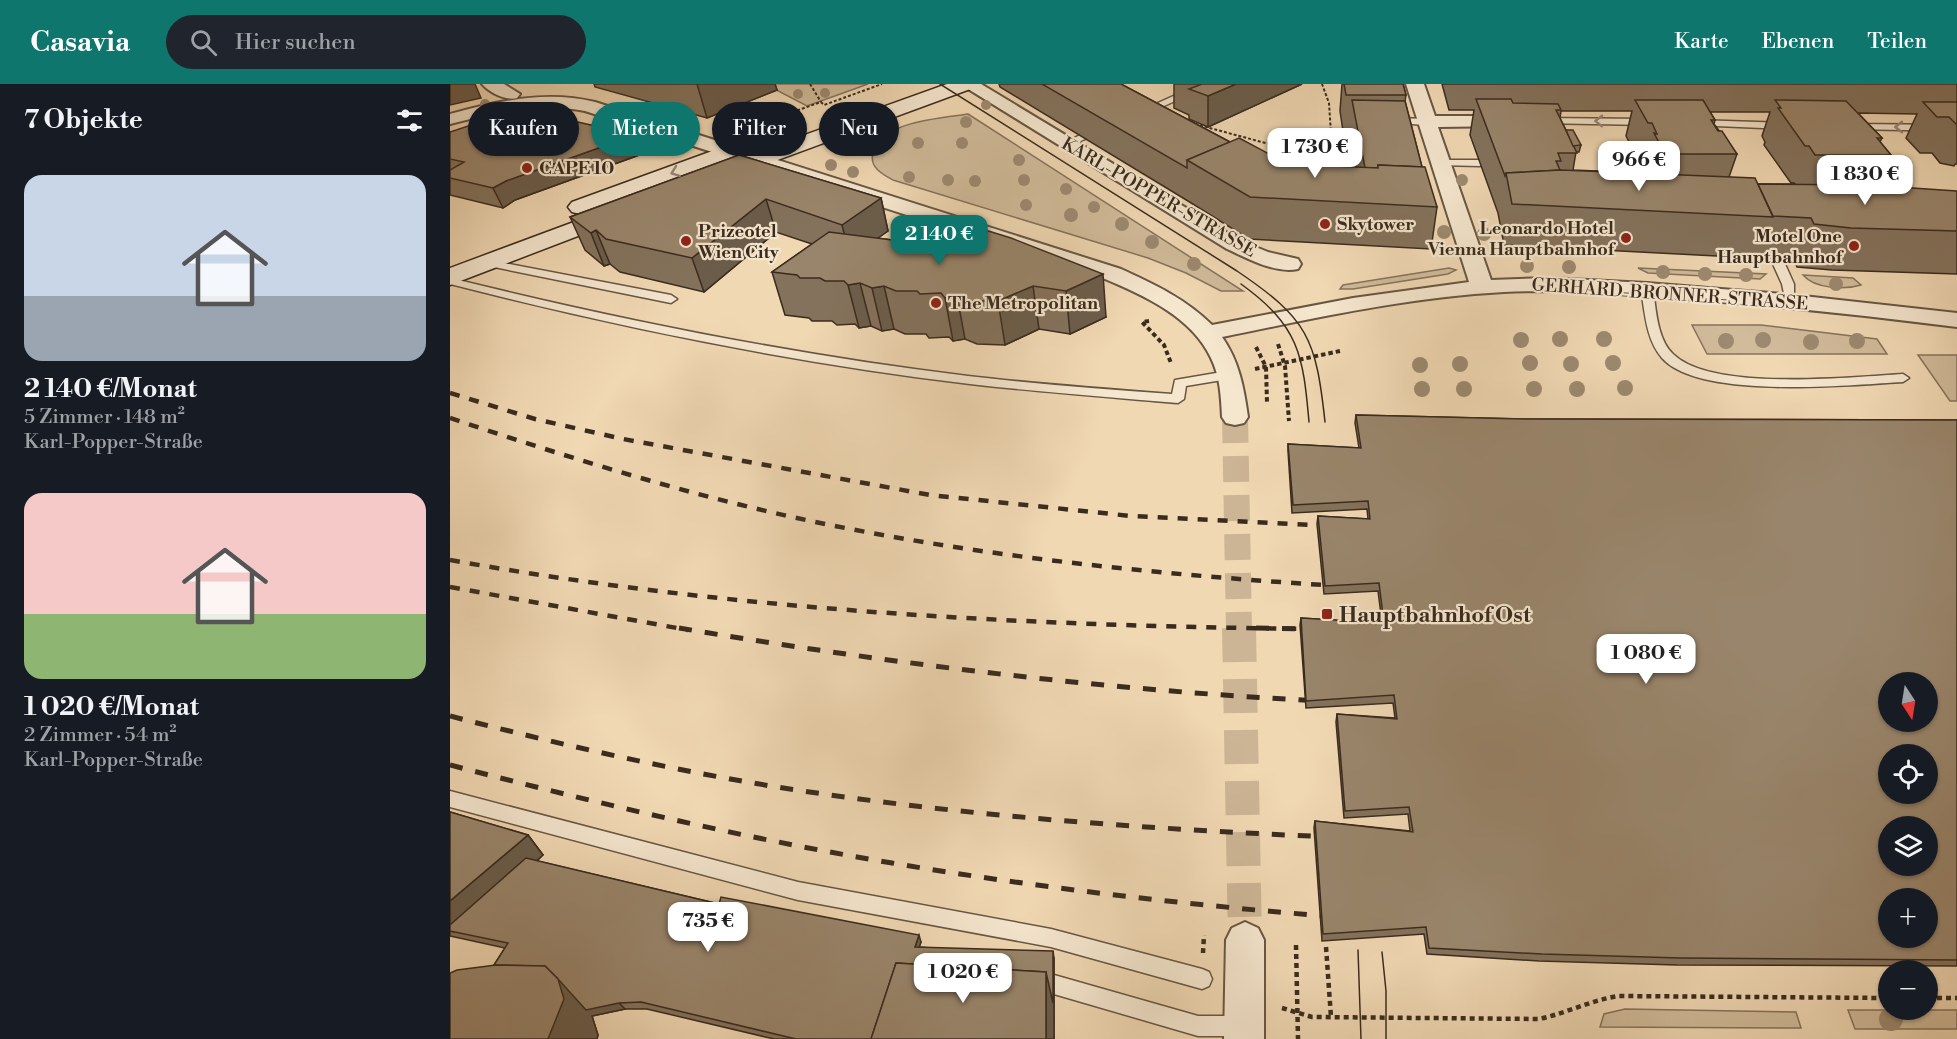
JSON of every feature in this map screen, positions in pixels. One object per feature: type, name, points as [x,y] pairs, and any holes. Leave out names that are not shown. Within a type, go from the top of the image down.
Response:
[{"type":"street","points":[[491,84],[511,94]]},
{"type":"street","points":[[807,122],[910,84]]},
{"type":"street","points":[[450,279],[758,160],[968,84]]},
{"type":"street","name":"KARL-POPPER-STRASSE","points":[[968,84],[1075,141],[1234,246],[1261,257],[1290,264]]},
{"type":"street","points":[[1415,84],[1482,287]]},
{"type":"street","points":[[450,119],[608,113],[712,146]]},
{"type":"street","points":[[1426,122],[1521,117]]},
{"type":"street","points":[[450,255],[716,156]]},
{"type":"street","points":[[745,156],[1113,274],[1171,303],[1206,333],[1222,357],[1228,375],[1234,417]]},
{"type":"street","name":"GERHARD-BRONNER-STRASSE","points":[[1206,333],[1403,297],[1482,287],[1564,285],[1647,289],[1790,301],[1957,320]]},
{"type":"street","points":[[1244,1032],[1245,940]]},
{"type":"lane","points":[[1129,118],[1208,84]]},
{"type":"lane","points":[[1521,117],[1660,122]]},
{"type":"lane","points":[[1399,121],[1426,122]]},
{"type":"lane","points":[[1684,122],[1755,123],[1799,127]]},
{"type":"lane","points":[[1844,127],[1957,128]]},
{"type":"lane","points":[[1441,163],[1480,162]]},
{"type":"lane","points":[[1765,234],[1788,284],[1790,301]]},
{"type":"lane","points":[[488,263],[671,299]]},
{"type":"lane","points":[[450,279],[538,304],[672,332],[810,357],[941,376],[1178,399],[1180,383],[1228,375]]},
{"type":"lane","points":[[1647,289],[1660,345],[1671,360],[1690,372],[1725,380],[1758,381],[1903,378]]},
{"type":"lane","points":[[450,799],[798,891],[1051,938],[1202,980]]},
{"type":"lane","points":[[1054,985],[1198,1026],[1244,1032]]},
{"type":"path","points":[[810,84],[820,102]]},
{"type":"path","points":[[832,102],[882,84]]},
{"type":"path","points":[[1145,111],[1306,154],[1332,149],[1329,104],[1322,84]]},
{"type":"path","points":[[1304,174],[1306,154]]},
{"type":"path","points":[[1276,339],[1285,362],[1289,421]]},
{"type":"path","points":[[1228,375],[1340,351]]},
{"type":"path","points":[[1296,945],[1298,1039]]},
{"type":"path","points":[[1326,947],[1331,1017]]},
{"type":"path","points":[[1298,1014],[1331,1017],[1539,1019],[1559,1015],[1598,999],[1619,996],[1878,998]]},
{"type":"path","points":[[1938,998],[1957,998]]},
{"type":"shaded area","points":[[765,84],[868,84],[807,106],[807,102],[799,102]]},
{"type":"shaded area","points":[[968,114],[1243,291],[1221,291],[1186,273],[1148,258],[893,180],[881,173],[875,166],[872,156],[899,156],[899,128],[929,120]]},
{"type":"shaded area","points":[[1449,268],[1456,270],[1448,274],[1340,289],[1343,285]]},
{"type":"shaded area","points":[[1638,268],[1766,274],[1760,279],[1648,273]]},
{"type":"shaded area","points":[[1803,275],[1853,278],[1861,285],[1847,288],[1822,286],[1808,280]]},
{"type":"shaded area","points":[[1692,325],[1761,325],[1877,339],[1887,354],[1707,354]]},
{"type":"shaded area","points":[[1918,355],[1957,355],[1957,401],[1950,401]]},
{"type":"shaded area","points":[[1625,1009],[1796,1012],[1801,1028],[1600,1027],[1604,1014]]},
{"type":"shaded area","points":[[1848,1010],[1878,1010],[1878,1020],[1938,1020],[1938,1010],[1957,1010],[1957,1029],[1855,1029]]},
{"type":"building","points":[[1042,84],[1121,84],[1230,142],[1187,160],[1187,168]]},
{"type":"building","points":[[1202,84],[1236,84],[1208,96],[1189,89]]},
{"type":"building","points":[[1344,84],[1403,84],[1406,95],[1346,95]]},
{"type":"building","points":[[1476,99],[1511,99],[1513,103],[1558,104],[1561,110],[1556,110],[1577,153],[1558,153],[1561,161],[1556,161],[1560,170],[1506,173],[1505,176]]},
{"type":"building","points":[[1352,100],[1405,101],[1422,167],[1378,165],[1378,168],[1365,168]]},
{"type":"building","points":[[1635,100],[1703,100],[1715,120],[1711,120],[1718,131],[1722,131],[1737,154],[1665,154],[1654,133],[1657,134],[1652,123],[1648,123]]},
{"type":"building","points":[[1775,100],[1846,101],[1882,138],[1877,138],[1891,155],[1815,155],[1809,146],[1805,146],[1778,108],[1781,108]]},
{"type":"building","points":[[1923,102],[1957,102],[1957,125],[1949,117],[1937,117]]},
{"type":"building","points":[[579,122],[591,125],[591,151],[579,155]]},
{"type":"building","points":[[468,126],[468,156],[576,156],[506,181],[493,188],[450,178],[450,170],[464,162],[450,159],[450,132]]},
{"type":"building","points":[[1566,130],[1573,130],[1581,145],[1573,146]]},
{"type":"building","points":[[1239,138],[1288,164],[1378,168],[1378,165],[1425,167],[1437,207],[1250,197],[1187,160]]},
{"type":"building","points":[[736,156],[881,198],[842,225],[766,199],[692,258],[606,239],[596,230],[591,233],[570,217]]},
{"type":"building","points":[[1561,170],[1755,178],[1773,217],[1512,204],[1506,173]]},
{"type":"building","points":[[1758,184],[1868,185],[1957,191],[1957,231],[1851,228],[1814,224],[1811,218],[1773,216]]},
{"type":"building","points":[[969,225],[1011,238],[1103,274],[1066,291],[1033,286],[998,301],[970,301],[957,296],[945,298],[941,293],[920,294],[917,291],[896,291],[884,286],[872,288],[860,283],[848,285],[844,281],[800,278],[797,275],[772,272],[829,232],[955,248]]},
{"type":"building","points":[[1356,415],[1524,419],[1957,420],[1957,960],[1681,958],[1429,948],[1426,927],[1323,934],[1315,821],[1413,832],[1409,807],[1345,811],[1337,714],[1397,719],[1394,695],[1306,701],[1301,618],[1384,623],[1379,583],[1325,586],[1318,516],[1370,519],[1368,501],[1293,505],[1288,444],[1361,448]]},
{"type":"building","points":[[450,812],[528,835],[450,901]]},
{"type":"building","points":[[526,858],[719,904],[721,897],[919,935],[915,947],[1053,951],[1053,1003],[1046,972],[896,963],[871,1039],[796,1039],[641,1002],[619,1003],[586,1010],[545,966],[494,965],[508,943],[450,931],[450,925]]},
{"type":"building","points":[[896,963],[1046,972],[1046,1039],[871,1039]]},
{"type":"building","points":[[496,965],[545,966],[558,979],[564,999],[548,1039],[450,1039],[450,973]]},
{"type":"tunnel","points":[[1235,417],[1239,630]]},
{"type":"tunnel","points":[[1239,628],[1245,940]]},
{"type":"tram line","points":[[940,84],[1237,271],[1279,303],[1294,318],[1312,350],[1322,393],[1325,422]]},
{"type":"tram line","points":[[1241,284],[1275,314],[1294,343],[1304,378],[1309,422]]},
{"type":"tram line","points":[[1358,950],[1361,1039]]},
{"type":"tram line","points":[[1382,952],[1386,991],[1386,1039]]},
{"type":"railway","points":[[450,393],[535,419],[623,439],[930,495],[1131,516],[1334,526]]},
{"type":"railway","points":[[450,418],[671,487],[761,510],[872,533],[1072,563],[1340,586]]},
{"type":"railway","points":[[450,560],[665,592],[882,612],[1099,624],[1316,629],[1256,628]]},
{"type":"railway","points":[[450,587],[688,630]]},
{"type":"railway","points":[[679,628],[839,653],[999,674],[1159,690],[1321,701]]},
{"type":"railway","points":[[450,716],[654,764],[736,780],[846,797],[1054,820],[1331,837]]},
{"type":"railway","points":[[450,765],[670,819],[892,863],[1114,895],[1337,917]]},
{"type":"place","name":"CAPE 10","points":[[527,168]]},
{"type":"place","name":"Skytower","points":[[1325,224]]},
{"type":"place","name":"Leonardo Hotel Vienna Hauptbahnhof","points":[[1626,238]]},
{"type":"place","name":"Prizeotel Wien City","points":[[686,241]]},
{"type":"place","name":"Motel One Hauptbahnhof","points":[[1854,246]]},
{"type":"place","name":"The Metropolitan","points":[[936,303]]},
{"type":"place","name":"Hauptbahnhof Ost","points":[[1327,614]]}]
